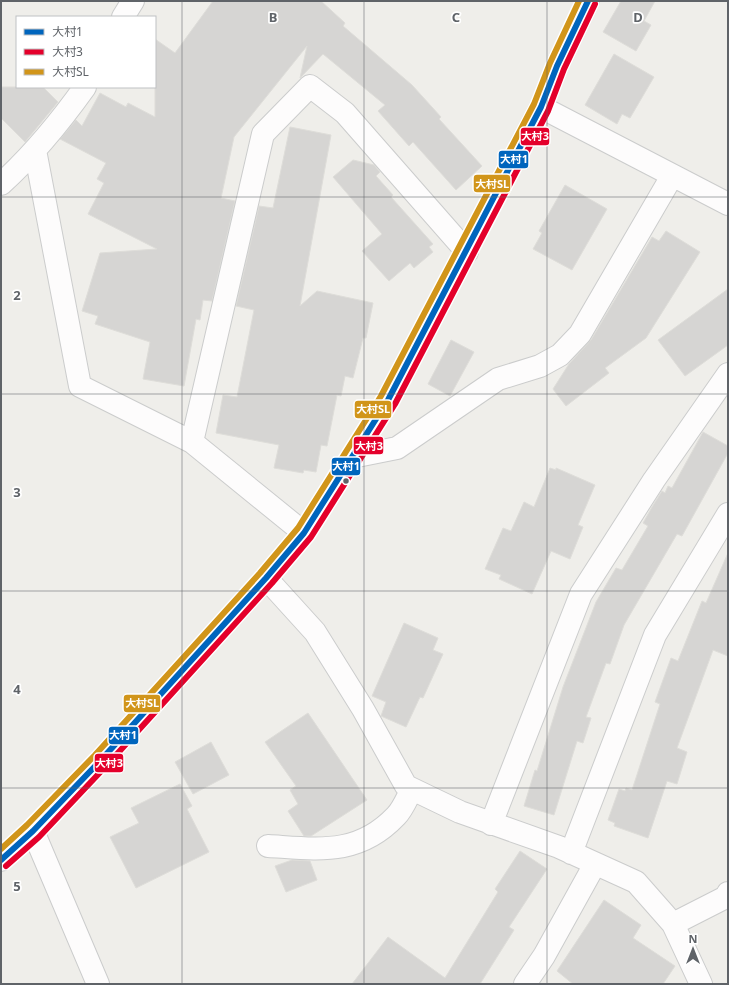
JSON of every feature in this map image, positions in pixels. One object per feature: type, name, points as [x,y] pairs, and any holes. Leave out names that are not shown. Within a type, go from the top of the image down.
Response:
[{"type":"street","points":[[1,860],[33,831],[101,760],[266,578],[304,533],[388,400],[467,252],[541,107],[557,66],[588,1]]},
{"type":"street","points":[[192,442],[263,134],[310,86],[345,113],[467,252]]},
{"type":"street","points":[[1,184],[35,150],[64,116],[84,88]]},
{"type":"street","points":[[541,107],[728,204]]},
{"type":"street","points":[[35,150],[80,386],[192,442],[304,533]]},
{"type":"street","points":[[352,457],[397,448],[498,379],[540,366],[560,355],[580,334],[672,176]]},
{"type":"street","points":[[491,824],[581,594],[654,480],[728,374]]},
{"type":"street","points":[[571,853],[655,635],[728,514]]},
{"type":"street","points":[[266,578],[315,632],[363,708],[406,786],[460,812],[571,853],[636,882],[673,924],[701,984]]},
{"type":"street","points":[[268,846],[311,849],[346,847],[372,837],[397,815],[412,789]]},
{"type":"street","points":[[33,831],[98,984]]},
{"type":"street","points":[[525,984],[544,956],[595,864]]},
{"type":"street","points":[[673,924],[726,898],[728,893]]},
{"type":"building","points":[[213,1],[321,1],[345,23],[343,26],[412,85],[441,117],[439,119],[482,166],[456,190],[413,142],[409,146],[378,111],[385,105],[323,54],[300,78],[307,46],[234,137],[221,198],[235,201],[212,301],[203,300],[200,320],[196,319],[184,386],[143,379],[150,342],[95,324],[98,316],[82,311],[100,253],[157,249],[88,214],[104,183],[97,179],[106,163],[60,139],[76,120],[82,126],[100,93],[126,107],[128,103],[155,117],[156,40],[175,53]]},
{"type":"building","points":[[621,1],[655,1],[644,21],[651,25],[636,51],[603,32]]},
{"type":"building","points":[[614,54],[654,77],[630,118],[622,114],[617,124],[585,105]]},
{"type":"building","points":[[1,87],[44,88],[58,102],[25,142],[1,118]]},
{"type":"building","points":[[290,127],[331,135],[300,306],[317,291],[373,303],[366,338],[363,338],[353,378],[345,376],[341,396],[337,395],[327,446],[321,445],[316,472],[304,470],[303,473],[274,468],[279,445],[216,433],[223,395],[237,397],[254,310],[236,306],[259,206],[273,208]]},
{"type":"building","points":[[353,160],[374,165],[380,172],[376,176],[393,195],[391,197],[433,244],[429,247],[433,252],[414,268],[410,263],[389,281],[362,251],[382,234],[333,177]]},
{"type":"building","points":[[565,185],[607,209],[572,270],[533,249],[542,233],[539,231]]},
{"type":"building","points":[[666,231],[700,252],[646,338],[605,368],[609,373],[566,406],[553,389],[569,364],[591,340],[652,237],[659,241]]},
{"type":"building","points":[[728,289],[728,345],[685,376],[658,340]]},
{"type":"building","points":[[451,340],[474,352],[450,396],[428,384]]},
{"type":"building","points":[[703,432],[728,446],[728,453],[682,536],[677,534],[624,625],[610,664],[606,663],[586,717],[591,718],[583,743],[577,741],[554,815],[524,806],[535,770],[537,771],[563,687],[596,602],[616,568],[622,570],[648,526],[643,523],[652,507],[662,491],[665,493],[668,486],[672,488]]},
{"type":"building","points":[[550,468],[556,470],[556,468],[595,485],[578,525],[583,527],[570,559],[551,551],[532,594],[499,579],[501,575],[485,569],[503,528],[511,531],[524,502],[534,507]]},
{"type":"building","points":[[728,553],[728,656],[713,650],[677,748],[687,752],[677,784],[667,781],[648,838],[614,826],[615,823],[608,820],[619,789],[625,791],[626,788],[632,790],[660,704],[655,702],[671,658],[678,661],[702,601],[706,603]]},
{"type":"building","points":[[404,623],[438,638],[433,650],[443,654],[423,698],[420,697],[406,727],[381,716],[386,702],[372,696]]},
{"type":"building","points":[[308,713],[367,800],[311,836],[304,836],[288,811],[298,804],[290,790],[296,786],[265,742]]},
{"type":"building","points":[[211,742],[229,775],[193,794],[175,762]]},
{"type":"building","points":[[180,784],[192,806],[187,809],[209,852],[136,888],[110,837],[139,823],[131,808]]},
{"type":"building","points":[[520,851],[547,869],[509,927],[514,930],[480,984],[352,984],[388,937],[445,978],[498,892],[495,889]]},
{"type":"building","points":[[292,860],[310,861],[317,880],[286,892],[275,866]]},
{"type":"building","points":[[604,900],[641,925],[633,938],[675,966],[663,984],[573,984],[557,971]]},
{"type":"transit line","name":"大村SL","points":[[1,849],[27,825],[95,755],[260,573],[298,528],[381,396],[534,104],[550,63],[579,1]]},
{"type":"transit line","name":"大村1","points":[[1,860],[33,831],[101,760],[266,578],[304,533],[388,400],[541,107],[557,66],[588,1]]},
{"type":"transit line","name":"大村3","points":[[6,866],[39,837],[107,765],[272,583],[311,537],[395,404],[548,111],[564,69],[595,4]]}]
